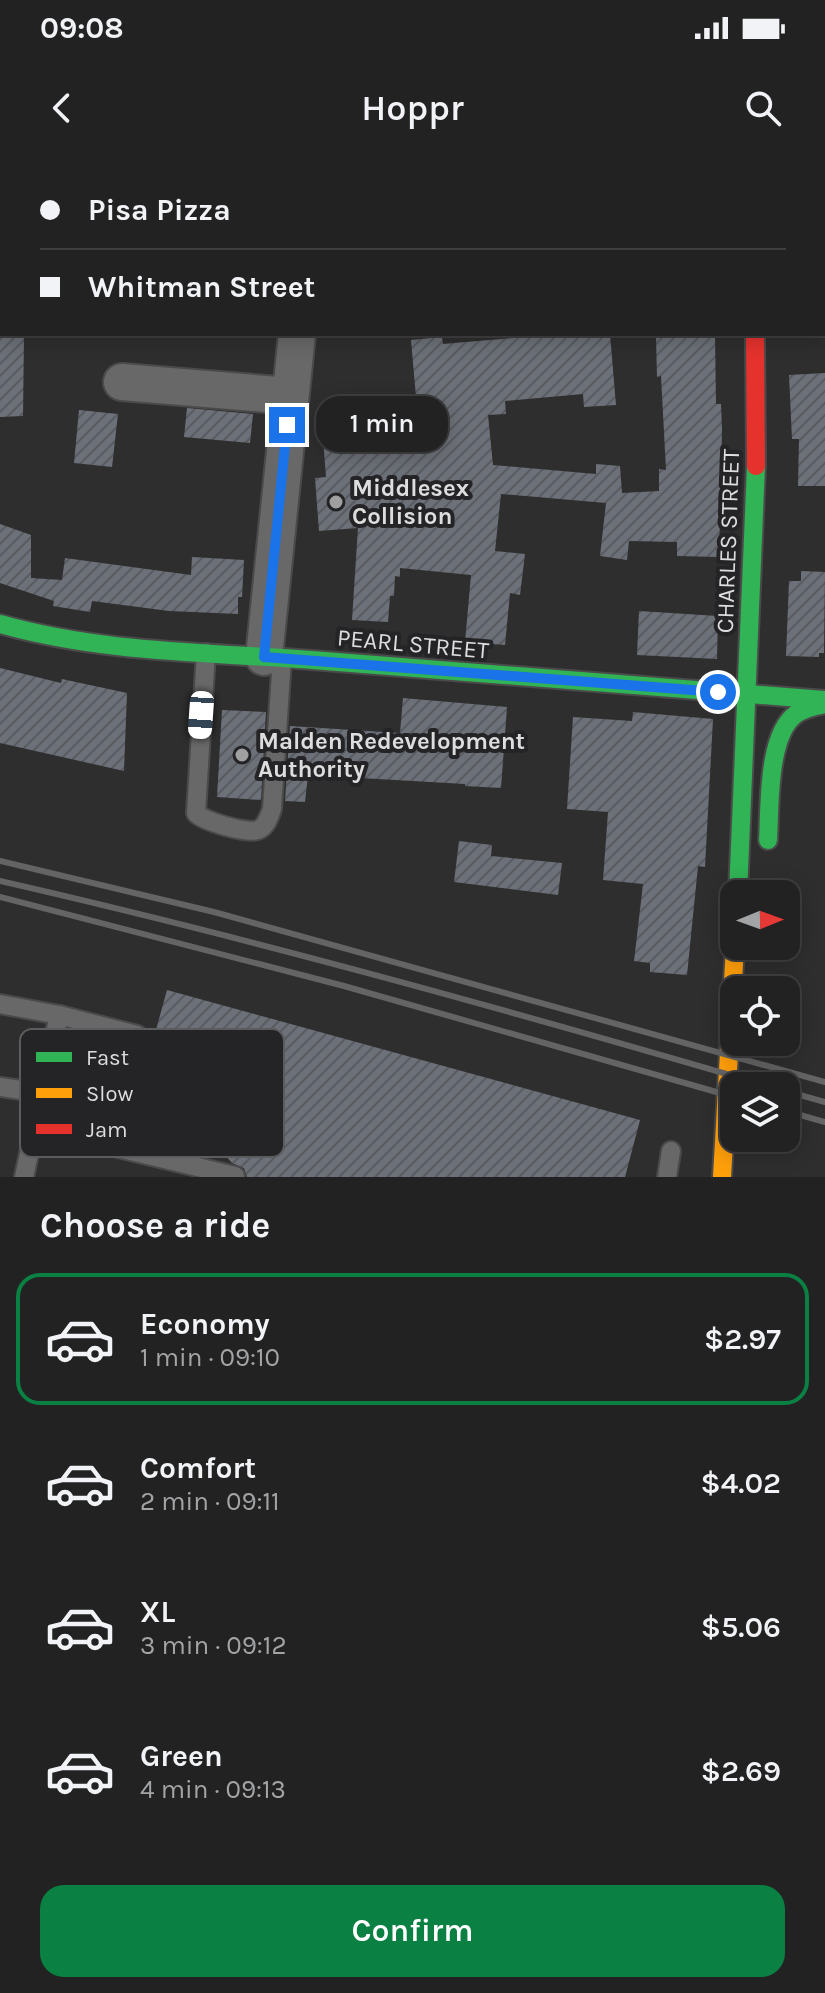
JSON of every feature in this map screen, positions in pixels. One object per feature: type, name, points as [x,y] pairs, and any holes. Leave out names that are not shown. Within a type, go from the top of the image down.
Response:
[{"type":"street","points":[[273,657],[297,336]]},
{"type":"street","name":"CHARLES STREET","points":[[739,880],[756,471],[755,336]]},
{"type":"street","points":[[122,382],[290,396]]},
{"type":"street","name":"PEARL STREET","points":[[0,624],[86,646],[273,657],[825,702]]},
{"type":"street","points":[[767,853],[779,737],[795,714],[825,702]]},
{"type":"street","points":[[724,1176],[732,1056]]},
{"type":"lane","points":[[206,653],[195,809],[201,819],[248,831],[263,827],[272,809],[273,657]]},
{"type":"lane","points":[[0,1004],[114,1029]]},
{"type":"lane","points":[[56,1029],[59,1015]]},
{"type":"lane","points":[[0,1087],[20,1090]]},
{"type":"lane","points":[[667,1177],[671,1151]]},
{"type":"lane","points":[[24,1177],[28,1157]]},
{"type":"lane","points":[[156,1157],[235,1176]]},
{"type":"building","points":[[0,336],[24,336],[23,416],[0,417]]},
{"type":"building","points":[[610,336],[616,405],[584,407],[583,394],[505,401],[506,414],[488,415],[493,465],[596,474],[596,464],[620,466],[622,493],[659,491],[659,469],[666,470],[656,337],[715,336],[716,404],[721,404],[722,430],[719,557],[677,556],[677,542],[629,541],[627,560],[600,556],[606,503],[501,494],[495,551],[525,554],[520,595],[510,593],[505,645],[465,642],[471,575],[400,568],[400,577],[395,576],[394,596],[390,596],[388,622],[352,620],[358,528],[319,531],[315,478],[326,477],[323,438],[419,431],[411,340],[442,337],[443,344],[525,337]]},
{"type":"building","points":[[825,373],[825,486],[798,486],[799,439],[792,439],[789,375]]},
{"type":"building","points":[[187,408],[253,414],[250,443],[184,437]]},
{"type":"building","points":[[79,410],[118,414],[112,467],[74,463]]},
{"type":"building","points":[[0,524],[31,535],[31,578],[62,580],[65,558],[191,575],[192,557],[244,560],[238,614],[169,611],[92,601],[90,612],[53,606],[54,601],[0,583]]},
{"type":"building","points":[[801,571],[825,572],[824,653],[819,653],[819,657],[786,656],[789,581],[801,581]]},
{"type":"building","points":[[639,611],[718,616],[717,659],[637,655]]},
{"type":"building","points":[[0,668],[61,683],[62,679],[127,693],[124,771],[0,743]]},
{"type":"building","points":[[403,698],[507,707],[501,788],[308,775],[305,802],[285,801],[290,726],[400,733]]},
{"type":"building","name":"Malden Redevelopment Authority","points":[[222,710],[266,712],[261,800],[217,797]]},
{"type":"building","points":[[633,712],[713,719],[705,867],[698,866],[687,975],[650,972],[650,963],[634,961],[643,884],[603,880],[608,812],[567,809],[573,717],[632,721]]},
{"type":"building","points":[[459,841],[492,845],[491,856],[562,863],[558,895],[454,882]]},
{"type":"building","points":[[167,990],[640,1120],[625,1177],[247,1177],[244,1168],[227,1157],[284,1157],[284,1029],[156,1029]]},
{"type":"railway","points":[[0,861],[214,912],[825,1082]]},
{"type":"railway","points":[[0,881],[386,978],[720,1072]]},
{"type":"railway","points":[[0,897],[344,986],[720,1093]]},
{"type":"railway","points":[[800,1095],[825,1102]]},
{"type":"railway","points":[[800,1115],[825,1122]]},
{"type":"traffic: fast","points":[[739,880],[756,466]]},
{"type":"traffic: fast","points":[[0,624],[77,641],[155,650],[825,700]]},
{"type":"traffic: fast","points":[[768,840],[772,772],[780,738],[796,714],[825,704]]},
{"type":"traffic: slow","points":[[722,1177],[734,960]]},
{"type":"traffic: jam","points":[[755,336],[756,466]]},
{"type":"place","name":"Middlesex Collision","points":[[336,502]]},
{"type":"place","name":"Malden Redevelopment Authority","points":[[242,755]]},
{"type":"route","points":[[287,425],[264,657],[718,692]]}]
